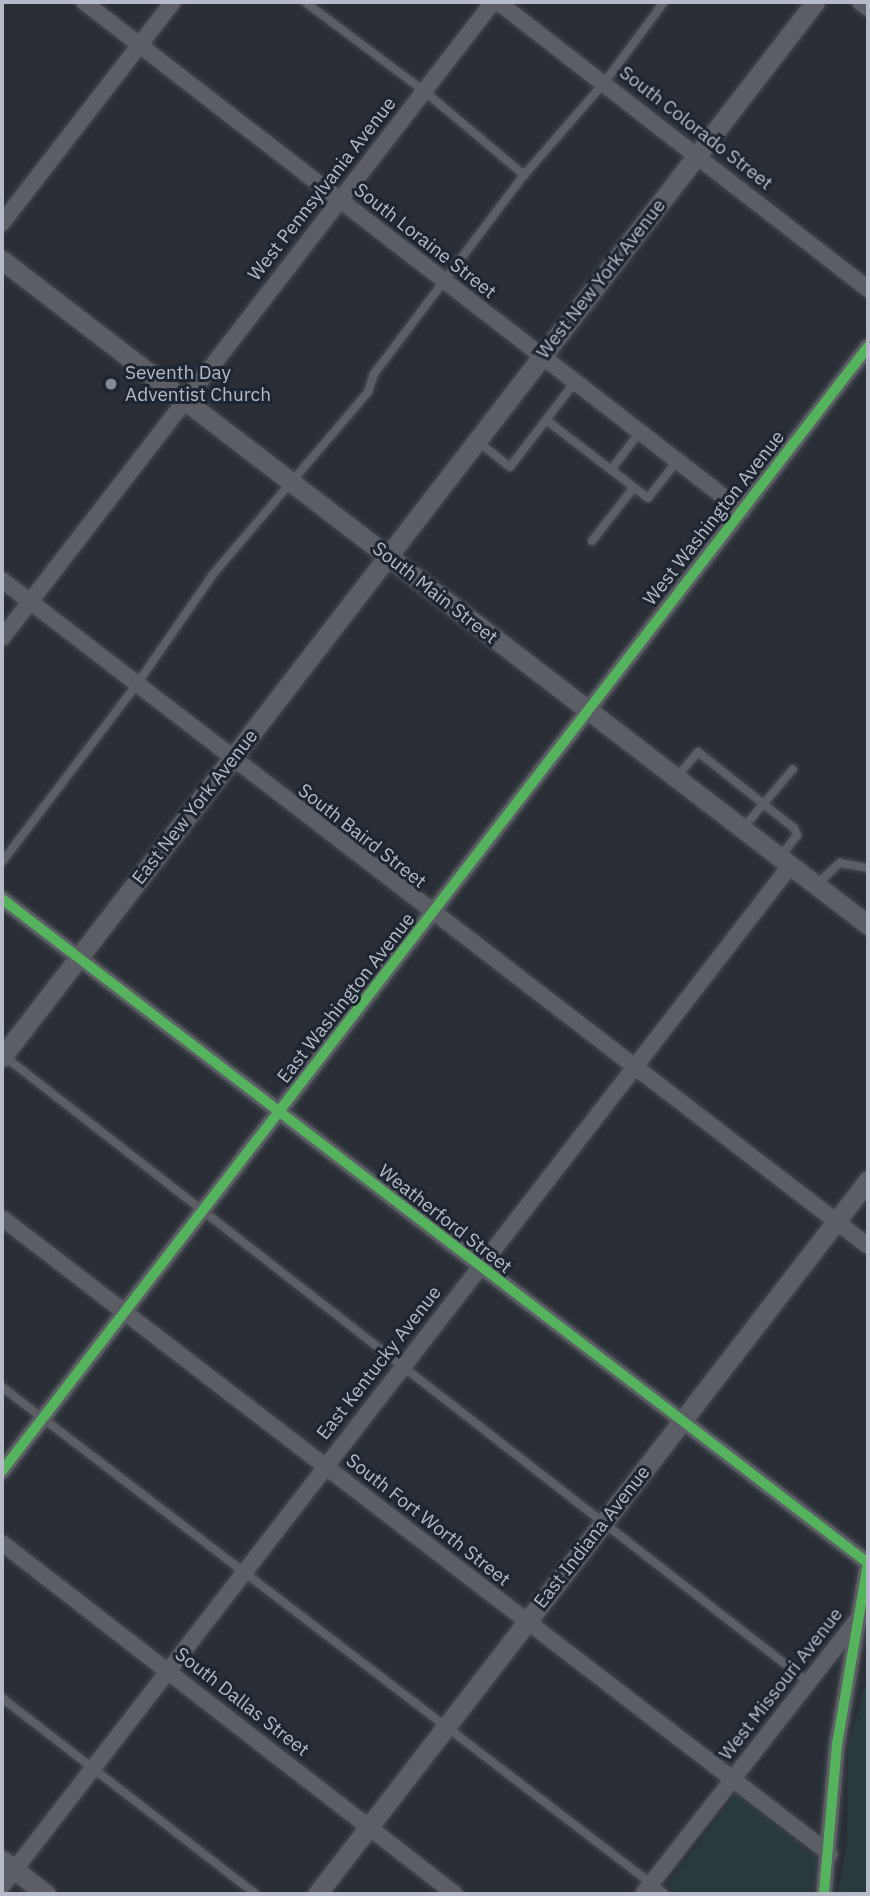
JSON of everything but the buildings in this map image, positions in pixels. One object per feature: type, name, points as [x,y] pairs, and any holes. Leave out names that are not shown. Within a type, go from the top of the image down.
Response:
[{"type":"street","name":"South Loraine Street","points":[[84,2],[742,511]]},
{"type":"street","points":[[2,223],[173,2]]},
{"type":"street","name":"West Pennsylvania Avenue","points":[[2,638],[495,2]]},
{"type":"street","name":"South Colorado Street","points":[[495,2],[604,83],[868,289]]},
{"type":"street","name":"West New York Avenue","points":[[387,556],[815,2]]},
{"type":"street","points":[[860,2],[868,8]]},
{"type":"street","name":"South Main Street","points":[[2,260],[868,925]]},
{"type":"street","name":"West Washington Avenue","points":[[588,711],[868,347]]},
{"type":"street","name":"East New York Avenue","points":[[2,1055],[387,556]]},
{"type":"street","name":"South Baird Street","points":[[2,580],[868,1246]]},
{"type":"street","name":"East Washington Avenue","points":[[2,1471],[588,711]]},
{"type":"street","name":"East Kentucky Avenue","points":[[2,1886],[8,1865],[93,1769],[634,1067],[785,862]]},
{"type":"street","name":"Weatherford Street","points":[[2,899],[680,1423],[868,1563]]},
{"type":"street","name":"East Indiana Avenue","points":[[317,1894],[868,1180]]},
{"type":"street","name":"South Fort Worth Street","points":[[2,1218],[830,1854]]},
{"type":"street","name":"South Dallas Street","points":[[2,1543],[455,1894]]},
{"type":"street","points":[[824,1894],[830,1854],[837,1744],[863,1614],[868,1563]]},
{"type":"street","name":"West Missouri Avenue","points":[[647,1889],[863,1614]]},
{"type":"street","points":[[8,1865],[46,1894]]},
{"type":"lane","points":[[305,2],[424,91],[524,175]]},
{"type":"lane","points":[[2,862],[137,684],[214,573],[368,392],[374,374],[524,175],[604,83],[664,2]]},
{"type":"lane","points":[[477,441],[510,467],[575,382]]},
{"type":"lane","points":[[546,420],[648,498],[677,461]]},
{"type":"lane","points":[[611,470],[639,433]]},
{"type":"lane","points":[[592,541],[634,488]]},
{"type":"lane","points":[[676,779],[698,752],[764,803],[797,835],[785,862]]},
{"type":"lane","points":[[742,830],[793,769]]},
{"type":"lane","points":[[816,886],[840,863],[868,868]]},
{"type":"lane","points":[[2,1055],[809,1683]]},
{"type":"lane","points":[[2,1387],[446,1727],[647,1889],[664,1894]]},
{"type":"lane","points":[[2,1698],[256,1894]]},
{"type":"shaded area","points":[[868,1674],[868,1894],[838,1894],[847,1843],[848,1748]]},
{"type":"shaded area","points":[[736,1794],[818,1859],[812,1894],[677,1894],[666,1886]]},
{"type":"cycle path","points":[[2,1471],[868,347]]},
{"type":"cycle path","points":[[2,899],[868,1563],[837,1744],[824,1894]]},
{"type":"place","name":"Seventh Day Adventist Church","points":[[111,384]]}]
